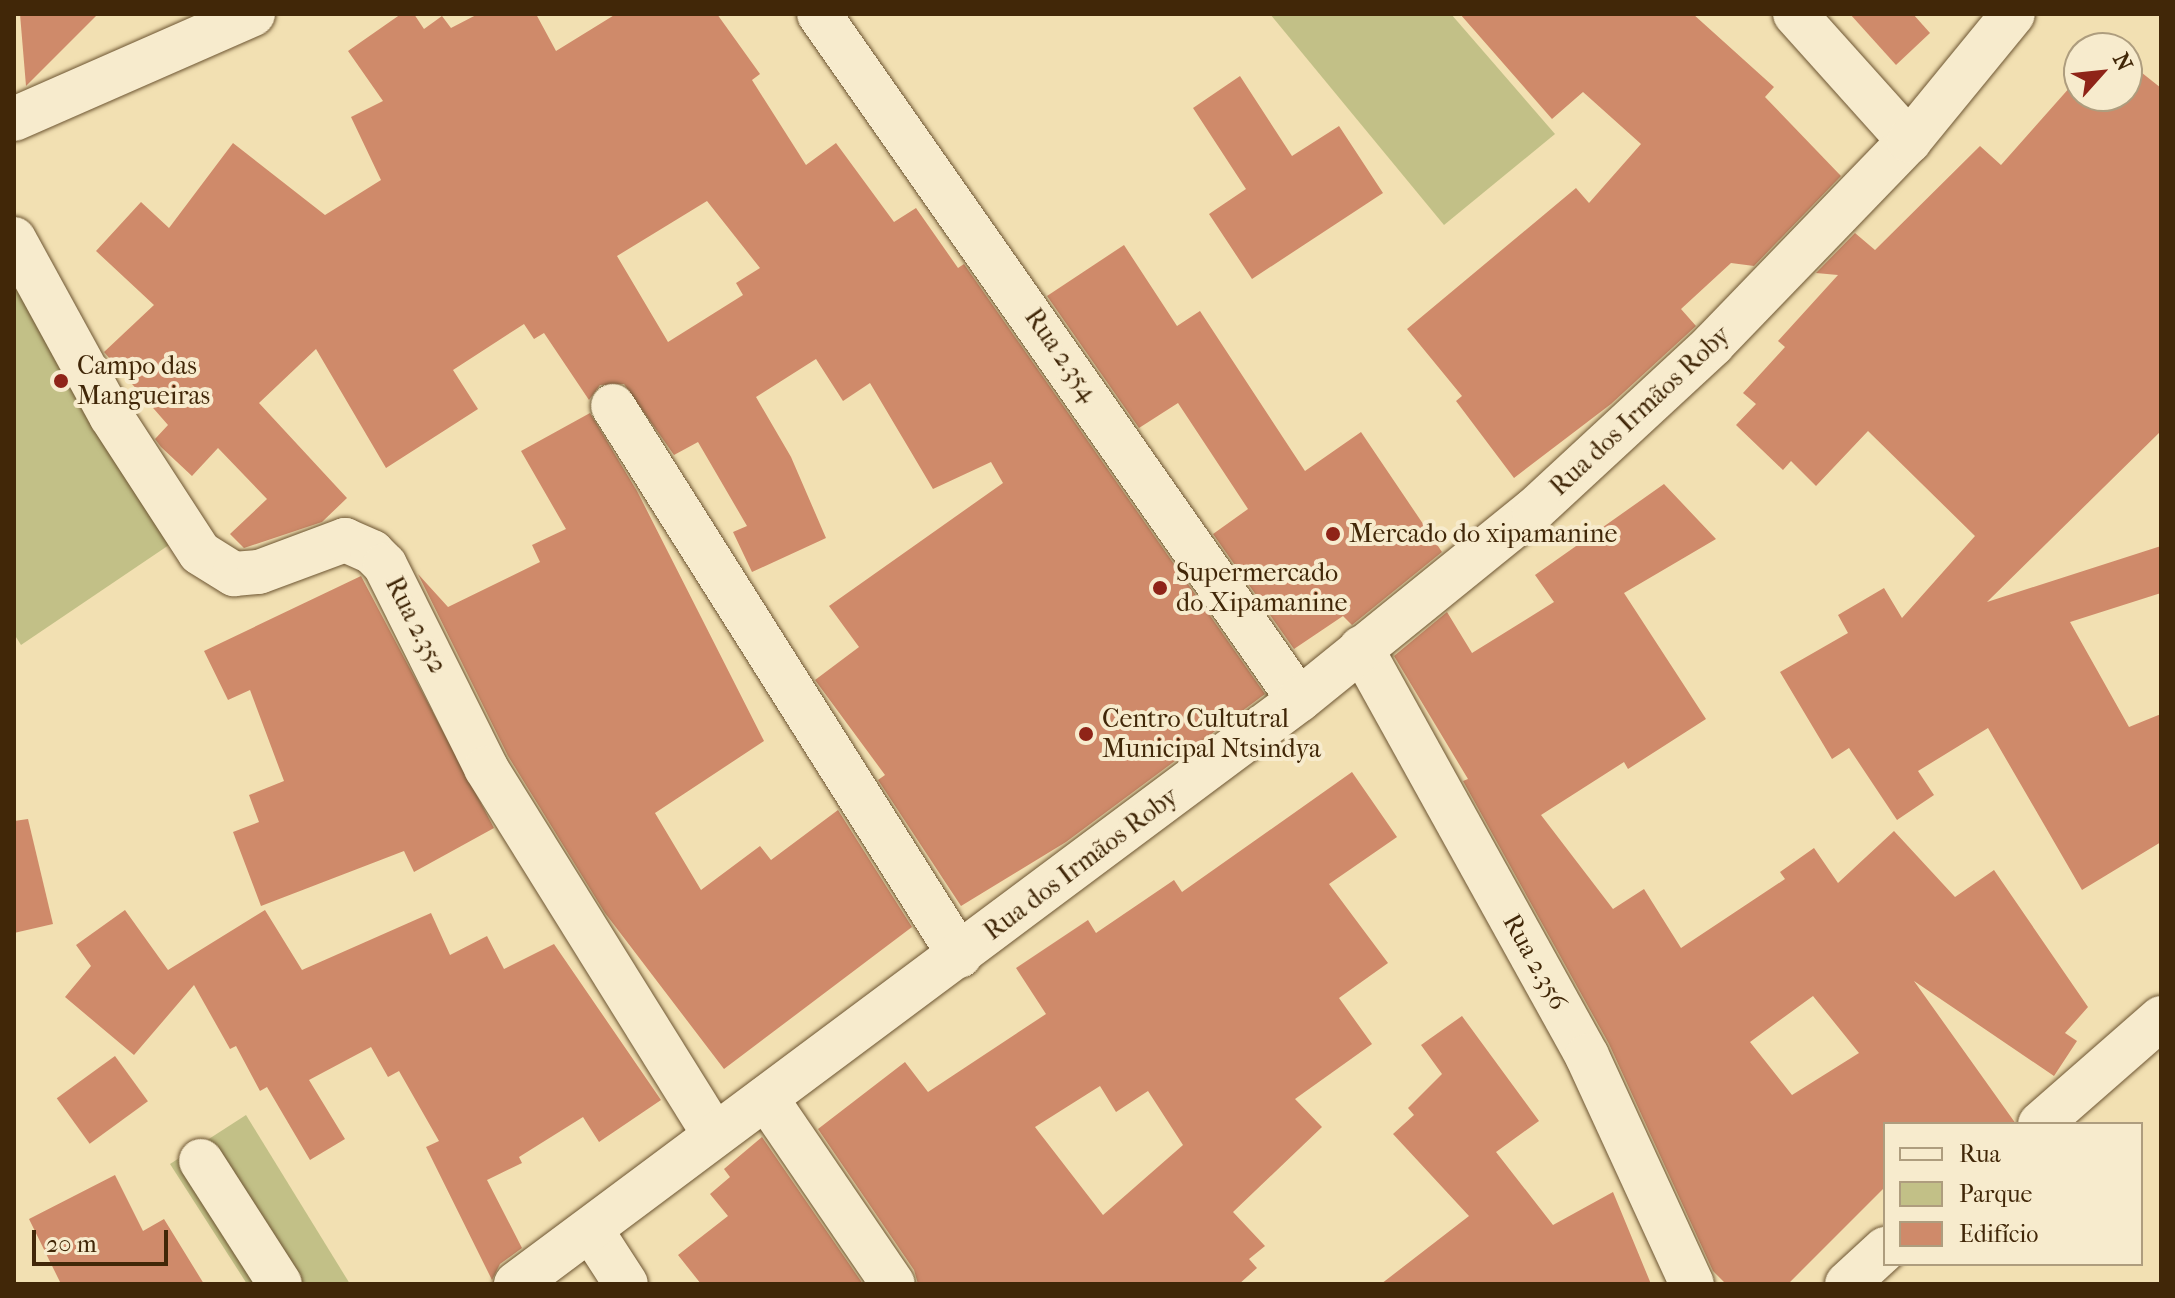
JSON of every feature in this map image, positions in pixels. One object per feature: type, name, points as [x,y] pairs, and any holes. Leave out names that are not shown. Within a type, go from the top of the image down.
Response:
[{"type":"street","points":[[14,119],[253,14]]},
{"type":"street","name":"Rua 2.354","points":[[819,14],[1299,700]]},
{"type":"street","points":[[1795,14],[1909,141]]},
{"type":"street","name":"Rua dos Irmãos Roby","points":[[522,1280],[1299,700],[1557,489],[1713,344],[1909,141],[2013,14]]},
{"type":"street","name":"Rua 2.352","points":[[14,239],[111,416],[200,553],[234,574],[259,572],[345,540],[372,552],[385,565],[486,768],[714,1135]]},
{"type":"street","points":[[613,406],[960,956]]},
{"type":"street","name":"Rua 2.356","points":[[1361,648],[1587,1056],[1692,1284]]},
{"type":"street","points":[[2042,1122],[2161,1018]]},
{"type":"street","points":[[766,1098],[893,1284]]},
{"type":"street","points":[[201,1161],[280,1284]]},
{"type":"street","points":[[591,1230],[626,1284]]},
{"type":"street","points":[[1847,1284],[1883,1251]]},
{"type":"green space","points":[[1270,14],[1451,14],[1555,134],[1444,225]]},
{"type":"green space","name":"Campo das Mangueiras","points":[[14,239],[203,522],[21,645],[14,634]]},
{"type":"green space","points":[[246,1115],[350,1284],[247,1284],[170,1164]]},
{"type":"building","points":[[20,14],[98,14],[26,86]]},
{"type":"building","points":[[401,14],[414,14],[424,29],[442,16],[451,28],[478,14],[536,14],[556,51],[616,14],[717,14],[760,74],[752,80],[806,165],[836,143],[894,222],[916,208],[958,268],[964,264],[1265,694],[1066,842],[961,906],[878,780],[885,775],[815,680],[859,647],[829,606],[1003,483],[991,462],[933,489],[870,383],[843,401],[816,359],[756,397],[791,457],[826,538],[752,572],[733,532],[747,526],[698,442],[674,455],[624,384],[600,385],[589,400],[544,333],[534,339],[524,324],[453,370],[478,409],[386,468],[316,349],[259,403],[347,498],[322,522],[244,548],[230,534],[267,499],[218,448],[192,476],[155,439],[168,425],[104,352],[154,305],[96,251],[141,202],[169,228],[233,143],[325,215],[381,180],[351,117],[383,101],[348,51]],"holes":[[[707,201],[760,268],[736,283],[743,295],[668,342],[617,256]]]},
{"type":"building","points":[[1460,14],[1693,14],[1774,87],[1765,97],[1841,176],[1754,266],[1731,263],[1681,309],[1696,326],[1611,404],[1514,478],[1456,401],[1462,396],[1407,329],[1576,188],[1589,203],[1641,144],[1583,92],[1552,119]]},
{"type":"building","points":[[1850,14],[1913,14],[1930,33],[1896,65]]},
{"type":"building","points":[[2143,74],[2161,88],[2161,431],[1987,602],[2161,546],[2161,593],[2070,622],[2129,727],[2161,714],[2161,842],[2082,890],[1988,728],[1918,771],[1934,795],[1897,820],[1849,748],[1832,759],[1780,672],[1848,633],[1838,615],[1884,588],[1902,618],[1975,536],[1868,431],[1816,486],[1791,461],[1783,470],[1736,425],[1756,404],[1743,393],[1785,347],[1778,341],[1838,275],[1816,273],[1855,233],[1875,250],[1980,146],[2001,165],[2063,95],[2063,112],[2143,112]]},
{"type":"building","points":[[1240,76],[1292,156],[1339,126],[1383,193],[1252,279],[1209,214],[1246,189],[1193,108]]},
{"type":"building","points":[[1124,245],[1177,326],[1200,311],[1305,471],[1361,432],[1442,552],[1352,625],[1343,616],[1294,649],[1213,534],[1248,509],[1178,403],[1139,428],[1047,296]]},
{"type":"building","points":[[590,413],[637,491],[764,741],[655,813],[701,890],[760,846],[771,860],[838,810],[912,927],[724,1069],[605,913],[508,756],[418,574],[448,607],[540,562],[532,545],[566,529],[521,451]]},
{"type":"building","points":[[1664,484],[1716,539],[1624,593],[1706,719],[1628,769],[1624,762],[1541,815],[1613,909],[1644,889],[1681,948],[1785,879],[1780,872],[1814,848],[1838,883],[1894,831],[1955,897],[1994,870],[2088,1007],[2065,1033],[2077,1041],[2054,1076],[1914,981],[2015,1122],[1883,1122],[1883,1189],[1788,1284],[1726,1284],[1713,1271],[1609,1044],[1463,781],[1468,779],[1394,656],[1447,612],[1472,653],[1554,602],[1535,575]],"holes":[[[1813,996],[1859,1053],[1792,1095],[1750,1042]]]},
{"type":"building","points":[[361,576],[494,828],[414,872],[404,851],[261,906],[233,832],[259,822],[249,795],[284,781],[250,690],[228,700],[204,651]]},
{"type":"building","points":[[1352,772],[1397,837],[1329,884],[1388,963],[1339,998],[1372,1044],[1295,1099],[1322,1127],[1233,1212],[1265,1246],[1249,1259],[1257,1268],[1239,1284],[918,1284],[914,1270],[818,1129],[905,1062],[928,1092],[1046,1014],[1016,968],[1088,920],[1096,933],[1174,880],[1182,892]],"holes":[[[1100,1086],[1116,1112],[1148,1091],[1183,1145],[1103,1215],[1035,1127]]]},
{"type":"building","points":[[28,819],[53,924],[14,933],[14,821]]},
{"type":"building","points":[[125,910],[168,970],[265,910],[302,970],[431,913],[450,955],[487,936],[504,969],[554,944],[661,1100],[599,1142],[583,1117],[519,1157],[522,1163],[487,1180],[522,1248],[500,1264],[492,1280],[426,1147],[439,1141],[399,1071],[388,1077],[371,1047],[309,1080],[345,1139],[310,1160],[267,1087],[260,1091],[236,1046],[230,1049],[194,985],[134,1055],[65,997],[91,966],[76,945]]},
{"type":"building","points":[[1462,1016],[1539,1121],[1496,1152],[1553,1225],[1613,1192],[1651,1284],[1381,1284],[1469,1216],[1393,1134],[1414,1115],[1408,1108],[1442,1074],[1421,1045]]},
{"type":"building","points":[[115,1056],[148,1101],[90,1144],[57,1098]]},
{"type":"building","points":[[762,1137],[863,1284],[701,1284],[678,1255],[728,1216],[710,1194],[730,1177],[724,1169]]},
{"type":"building","points":[[115,1175],[143,1231],[164,1219],[204,1284],[61,1284],[29,1219]]},
{"type":"place","name":"Campo das Mangueiras","points":[[61,381]]},
{"type":"place","name":"Mercado do xipamanine","points":[[1333,534]]},
{"type":"place","name":"Supermercado do Xipamanine","points":[[1160,588]]},
{"type":"place","name":"Centro Cultutral Municipal Ntsindya","points":[[1086,734]]}]
